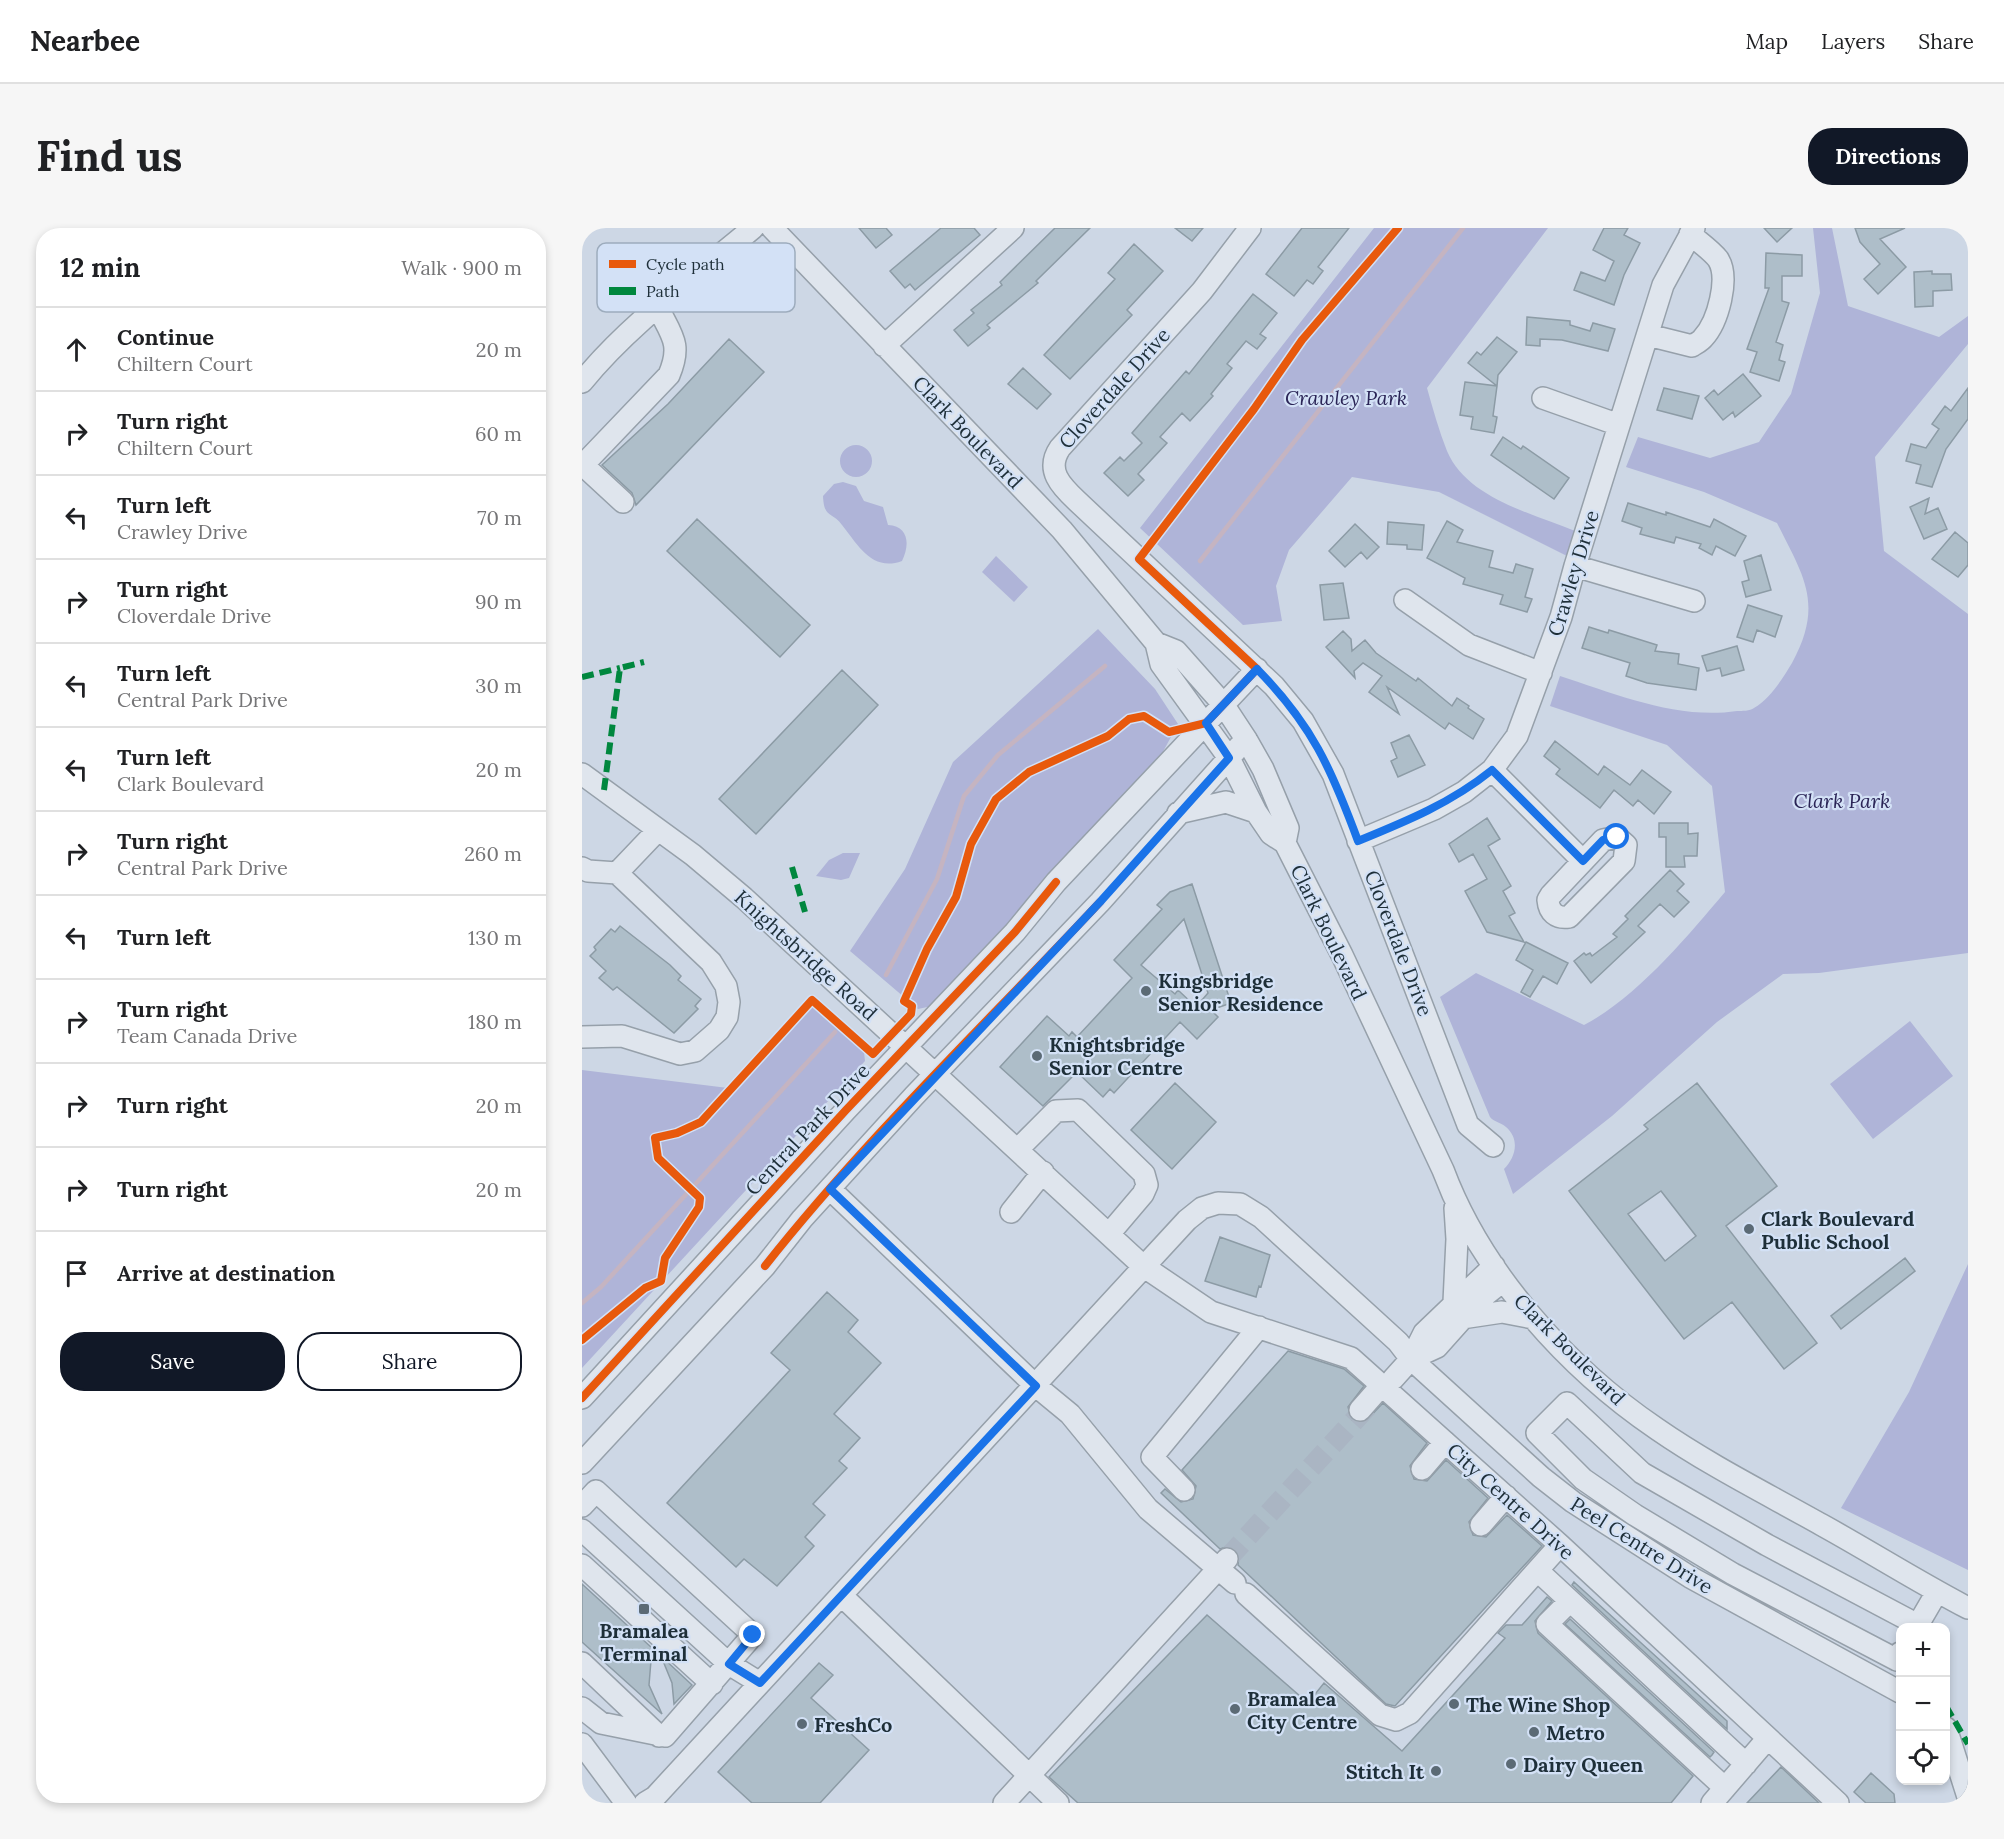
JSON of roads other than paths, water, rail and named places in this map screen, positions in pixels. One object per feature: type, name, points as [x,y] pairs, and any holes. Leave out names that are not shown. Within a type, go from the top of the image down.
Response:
[{"type":"street","points":[[735,243],[753,228]]},
{"type":"street","name":"Clark Boulevard","points":[[772,228],[786,243]]},
{"type":"street","points":[[884,346],[1013,228]]},
{"type":"street","name":"Cloverdale Drive","points":[[1250,228],[1202,291],[1060,448],[1055,456],[1054,465],[1059,484],[1257,669],[1310,731],[1333,774],[1468,1125],[1494,1146]]},
{"type":"street","points":[[1648,335],[1692,346],[1704,338],[1720,304],[1724,284],[1723,270],[1717,259],[1692,231]]},
{"type":"street","name":"Crawley Drive","points":[[1358,841],[1434,809],[1464,792],[1492,770],[1518,736],[1561,617],[1663,285],[1692,231]]},
{"type":"street","name":"Clark Boulevard","points":[[795,252],[1062,530],[1156,644],[1161,664],[1206,723],[1229,758],[1256,812],[1271,834],[1285,843],[1346,964],[1443,1170],[1455,1202],[1498,1274],[1533,1318],[1607,1391],[1657,1429],[1968,1608]]},
{"type":"street","points":[[582,382],[599,362],[654,312]]},
{"type":"street","points":[[622,502],[583,465],[669,375],[677,356],[674,340],[660,312]]},
{"type":"street","points":[[1543,399],[1619,424]]},
{"type":"street","points":[[1575,566],[1694,601]]},
{"type":"street","points":[[1405,600],[1469,645],[1541,673]]},
{"type":"street","name":"Clark Boulevard","points":[[1156,644],[1176,651],[1223,704],[1246,739],[1263,769],[1288,828],[1285,843]]},
{"type":"street","name":"Central Park Drive","points":[[582,1398],[1257,669]]},
{"type":"street","points":[[582,1462],[765,1266],[830,1189],[936,1074],[1100,902],[1246,739]]},
{"type":"street","points":[[1492,770],[1583,861]]},
{"type":"street","name":"Knightsbridge Road","points":[[582,774],[693,855],[744,898],[1143,1266]]},
{"type":"street","points":[[1178,813],[1226,802],[1256,812]]},
{"type":"street","points":[[617,873],[658,830]]},
{"type":"street","points":[[582,868],[588,871],[617,873],[711,962],[726,986],[729,1002],[727,1017],[719,1030],[695,1051],[681,1054],[622,1036],[582,1037]]},
{"type":"street","points":[[1018,1149],[1056,1111],[1078,1110],[1144,1174],[1147,1185],[1143,1194],[1109,1234]]},
{"type":"street","points":[[1011,1212],[1043,1172]]},
{"type":"street","points":[[830,1189],[1036,1386],[1070,1414],[1148,1509],[1223,1563],[1241,1589],[1380,1715],[1396,1720],[1410,1713],[1560,1545]]},
{"type":"street","points":[[1360,1410],[1411,1359],[1437,1347],[1458,1310],[1458,1239],[1455,1202]]},
{"type":"street","name":"Peel Centre Drive","points":[[645,1803],[655,1797],[842,1596],[1036,1386],[1143,1266],[1202,1208],[1218,1203],[1240,1204],[1261,1217],[1398,1342],[1411,1359],[1573,1502],[1690,1577],[1896,1690]]},
{"type":"street","name":"City Centre Drive","points":[[1143,1266],[1211,1311],[1351,1358],[1388,1382],[1445,1442],[1560,1545],[1838,1803]]},
{"type":"street","points":[[1458,1310],[1479,1300],[1498,1274]]},
{"type":"street","points":[[1458,1310],[1502,1312],[1533,1318]]},
{"type":"street","points":[[1185,1490],[1152,1457],[1259,1327]]},
{"type":"street","points":[[1896,1659],[1733,1574],[1635,1515],[1583,1479],[1537,1433],[1567,1402],[1642,1473],[1767,1545],[1911,1623]]},
{"type":"street","points":[[1422,1469],[1445,1442]]},
{"type":"street","points":[[1508,1446],[1583,1479]]},
{"type":"street","points":[[582,1707],[602,1723],[665,1736],[753,1635],[596,1491],[585,1497]]},
{"type":"street","points":[[1481,1525],[1506,1496]]},
{"type":"street","points":[[582,1530],[729,1664],[760,1683]]},
{"type":"street","points":[[1004,1803],[1223,1563]]},
{"type":"street","points":[[582,1565],[712,1684]]},
{"type":"street","points":[[1538,1571],[1746,1764]]},
{"type":"street","points":[[1919,1623],[1937,1592]]},
{"type":"street","points":[[842,1596],[1058,1803]]},
{"type":"street","points":[[1570,1601],[1547,1624],[1718,1795],[1768,1738]]},
{"type":"street","points":[[582,1663],[660,1736]]},
{"type":"street","points":[[1947,1731],[1968,1797]]},
{"type":"street","points":[[582,1744],[626,1803]]},
{"type":"waterway","points":[[1200,561],[1463,228]]},
{"type":"waterway","points":[[886,975],[937,879],[964,796],[998,755],[1105,666]]},
{"type":"waterway","points":[[582,1303],[601,1287],[835,1032]]},
{"type":"tunnel","points":[[1227,1559],[1374,1399]]},
{"type":"place","name":"Kingsbridge Senior Residence","points":[[1146,991]]},
{"type":"place","name":"Knightsbridge Senior Centre","points":[[1037,1056]]},
{"type":"place","name":"Clark Boulevard Public School","points":[[1749,1229]]},
{"type":"place","name":"Bramalea Terminal","points":[[644,1609]]},
{"type":"place","name":"The Wine Shop","points":[[1454,1704]]},
{"type":"place","name":"Bramalea City Centre","points":[[1235,1709]]},
{"type":"place","name":"FreshCo","points":[[802,1724]]},
{"type":"place","name":"Metro","points":[[1534,1732]]},
{"type":"place","name":"Dairy Queen","points":[[1511,1764]]},
{"type":"place","name":"Stitch It","points":[[1436,1771]]},
{"type":"park label","name":"Crawley Park","points":[[1346,397]]},
{"type":"park label","name":"Clark Park","points":[[1842,800]]}]
